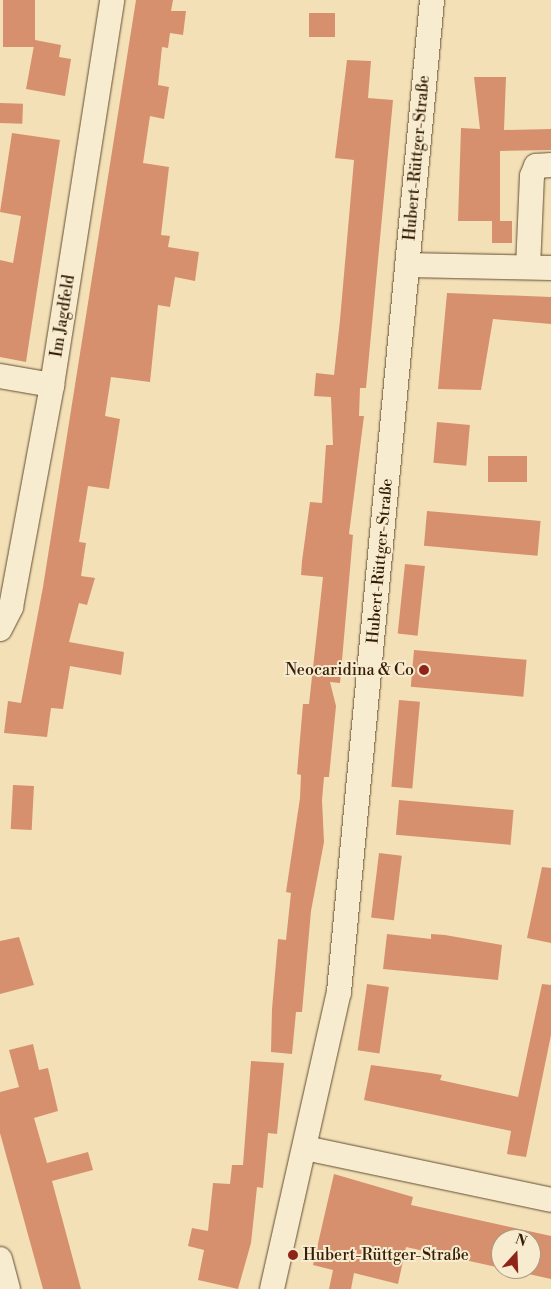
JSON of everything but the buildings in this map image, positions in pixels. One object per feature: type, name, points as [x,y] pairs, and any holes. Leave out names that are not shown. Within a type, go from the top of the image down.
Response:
[{"type":"street","name":"Im Jagdfeld","points":[[0,629],[10,607],[52,385],[112,0]]},
{"type":"street","name":"Hubert-Rüttger-Straße","points":[[272,1289],[339,992],[432,0]]},
{"type":"street","points":[[407,265],[540,268],[532,176],[536,166],[551,165]]},
{"type":"street","points":[[0,376],[52,385]]},
{"type":"street","points":[[305,1148],[550,1195]]},
{"type":"street","points":[[0,1258],[8,1289]]},
{"type":"place","name":"Neocaridina & Co","points":[[424,670]]},
{"type":"place","name":"Hubert-Rüttger-Straße","points":[[293,1255]]}]
